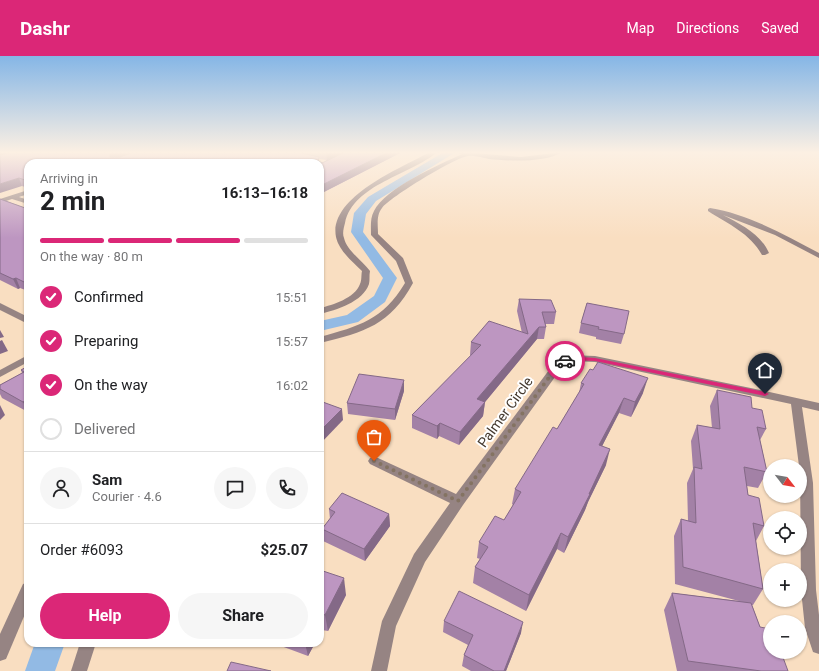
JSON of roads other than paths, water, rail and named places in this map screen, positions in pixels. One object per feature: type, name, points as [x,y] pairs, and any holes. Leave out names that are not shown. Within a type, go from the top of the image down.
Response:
[{"type":"street","points":[[324,310],[334,308],[351,299],[364,286],[366,271],[340,239],[340,223],[344,210],[355,198],[382,181]]},
{"type":"street","points":[[324,339],[347,333],[379,319],[395,305],[409,283],[400,260],[375,235],[373,219],[380,205],[392,195],[418,181]]},
{"type":"street","points":[[0,201],[24,193]]},
{"type":"street","points":[[12,197],[24,201]]},
{"type":"street","points":[[764,253],[764,249],[745,231],[710,210],[722,212],[777,234],[819,256]]},
{"type":"street","points":[[0,306],[24,318]]},
{"type":"street","name":"Palmer Circle","points":[[379,671],[388,626],[419,558],[458,501],[556,368],[569,358],[595,360],[819,407]]},
{"type":"street","points":[[0,374],[24,360]]},
{"type":"street","points":[[796,401],[808,495],[807,579],[816,637],[819,646]]},
{"type":"street","points":[[374,461],[458,501]]},
{"type":"street","points":[[0,653],[24,598]]},
{"type":"street","points":[[79,671],[87,647]]},
{"type":"waterway","points":[[324,325],[352,319],[380,299],[390,278],[357,232],[360,213],[372,199],[403,181]]},
{"type":"waterway","points":[[40,671],[49,647]]}]
